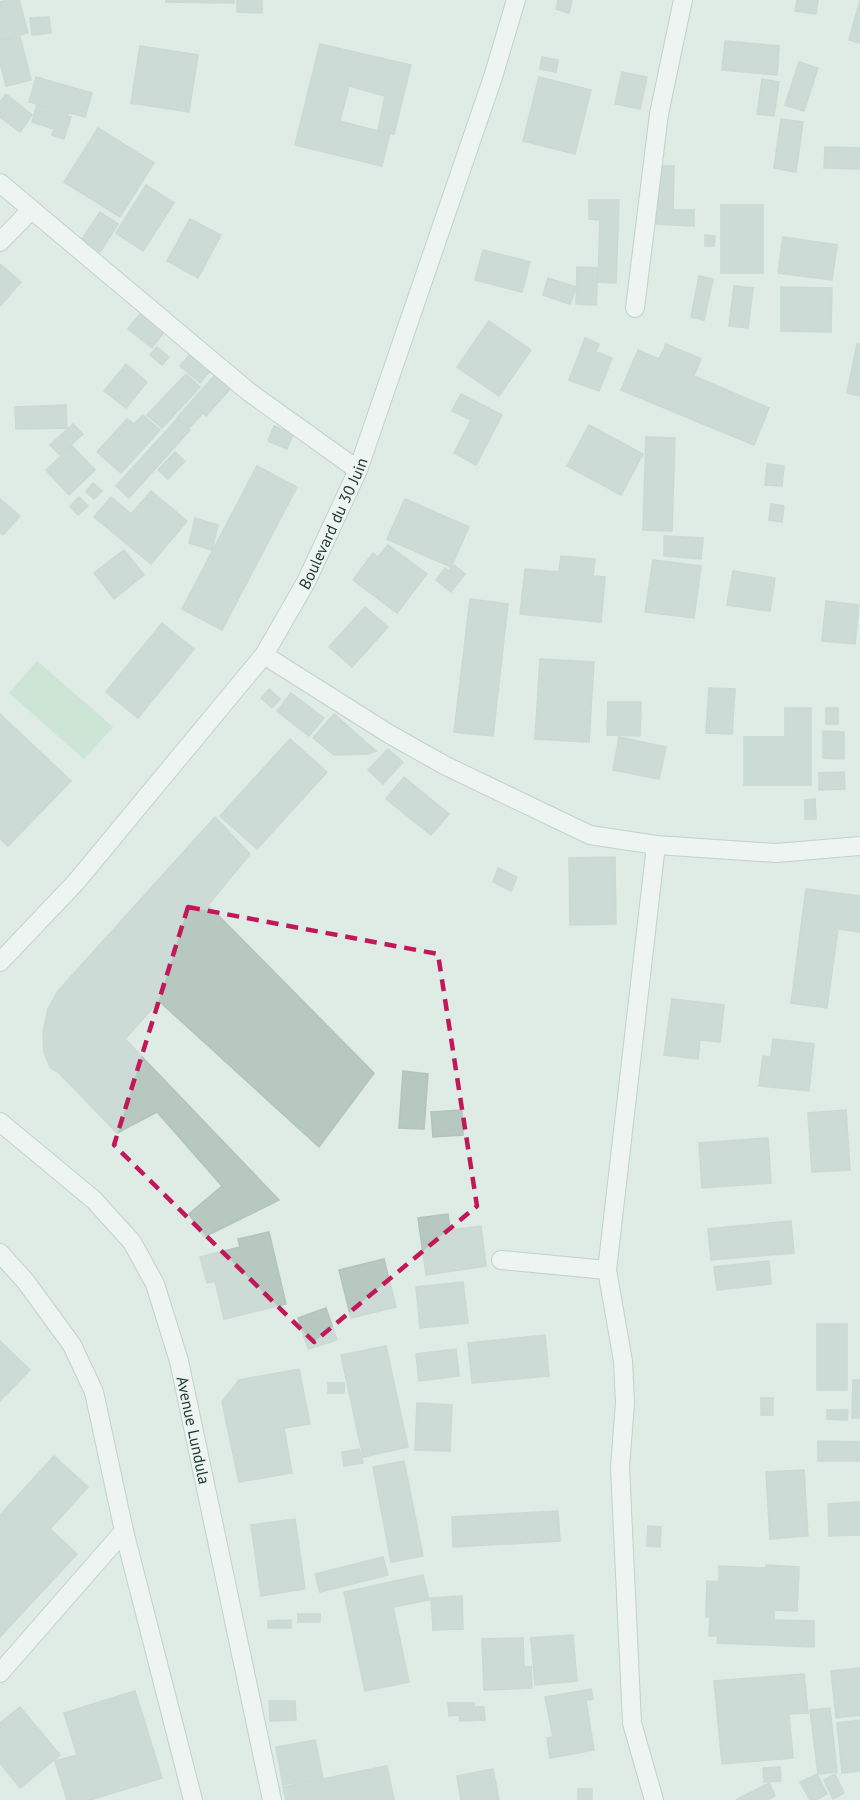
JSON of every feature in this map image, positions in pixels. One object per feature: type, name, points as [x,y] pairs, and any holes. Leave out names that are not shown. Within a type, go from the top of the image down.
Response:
[{"type":"street","name":"Boulevard du 30 Juin","points":[[0,963],[76,882],[264,655],[306,582],[358,470],[493,77],[516,0]]},
{"type":"street","points":[[635,308],[658,114],[683,0]]},
{"type":"street","points":[[0,183],[249,392],[358,470]]},
{"type":"street","points":[[0,242],[31,210]]},
{"type":"street","points":[[264,655],[389,734],[446,766],[590,836],[656,844],[776,853],[860,846]]},
{"type":"street","points":[[654,1800],[632,1723],[620,1467],[625,1403],[623,1361],[607,1269],[656,844]]},
{"type":"street","name":"Avenue Lundula","points":[[0,1122],[94,1200],[132,1242],[155,1284],[179,1361],[272,1800]]},
{"type":"street","points":[[0,1253],[26,1282],[72,1345],[94,1392],[124,1531],[193,1800]]},
{"type":"street","points":[[501,1260],[607,1269]]},
{"type":"street","points":[[0,1673],[124,1531]]},
{"type":"highlighted area","points":[[188,907],[438,954],[477,1206],[314,1342],[114,1145]]},
{"type":"green space","points":[[37,661],[113,727],[84,759],[9,693]]},
{"type":"building","points":[[19,0],[28,33],[0,40],[0,2]]},
{"type":"building","points":[[166,0],[234,0],[234,3],[166,2]]},
{"type":"building","points":[[237,0],[262,0],[262,13],[237,12]]},
{"type":"building","points":[[558,0],[572,0],[569,13],[556,9]]},
{"type":"building","points":[[797,0],[818,0],[816,14],[795,11]]},
{"type":"building","points":[[860,0],[860,43],[849,40]]},
{"type":"building","points":[[49,17],[51,33],[32,35],[30,18]]},
{"type":"building","points":[[20,37],[31,80],[6,86],[0,62],[0,41]]},
{"type":"building","points":[[725,41],[779,46],[777,75],[722,70]]},
{"type":"building","points":[[320,44],[411,65],[394,134],[390,133],[382,166],[295,145]],"holes":[[[349,86],[385,96],[378,131],[340,121]]]},
{"type":"building","points":[[140,46],[198,55],[189,112],[131,103]]},
{"type":"building","points":[[542,57],[558,60],[556,72],[540,69]]},
{"type":"building","points":[[799,62],[818,68],[804,111],[785,105]]},
{"type":"building","points":[[622,72],[647,77],[640,109],[615,104]]},
{"type":"building","points":[[36,77],[92,93],[85,117],[29,102]]},
{"type":"building","points":[[539,77],[591,90],[575,154],[523,141]]},
{"type":"building","points":[[762,79],[779,82],[774,116],[757,114]]},
{"type":"building","points":[[6,94],[32,115],[20,132],[0,117],[0,102]]},
{"type":"building","points":[[37,105],[68,114],[67,116],[71,117],[64,139],[52,135],[54,129],[32,122]]},
{"type":"building","points":[[781,119],[803,122],[796,172],[774,168]]},
{"type":"building","points":[[98,128],[154,163],[120,217],[64,182]]},
{"type":"building","points":[[825,147],[860,148],[860,169],[824,168]]},
{"type":"building","points":[[658,166],[674,166],[673,210],[694,210],[694,226],[656,224]]},
{"type":"building","points":[[146,185],[174,203],[143,251],[116,233]]},
{"type":"building","points":[[589,200],[619,200],[616,283],[598,282],[600,220],[589,219]]},
{"type":"building","points":[[721,205],[763,205],[763,273],[721,273]]},
{"type":"building","points":[[100,212],[118,224],[100,252],[82,239]]},
{"type":"building","points":[[190,219],[221,235],[198,278],[167,261]]},
{"type":"building","points":[[705,235],[715,236],[714,246],[705,246]]},
{"type":"building","points":[[783,237],[837,245],[832,280],[778,273]]},
{"type":"building","points":[[483,250],[530,262],[522,292],[475,280]]},
{"type":"building","points":[[0,264],[21,282],[0,306]]},
{"type":"building","points":[[577,267],[598,268],[596,305],[576,304]]},
{"type":"building","points":[[699,276],[713,279],[704,320],[691,317]]},
{"type":"building","points":[[548,278],[576,287],[570,304],[543,295]]},
{"type":"building","points":[[734,286],[753,288],[748,328],[729,326]]},
{"type":"building","points":[[781,287],[832,288],[831,332],[781,331]]},
{"type":"building","points":[[140,314],[164,332],[152,348],[128,329]]},
{"type":"building","points":[[489,321],[531,350],[499,396],[457,367]]},
{"type":"building","points":[[585,338],[599,344],[596,352],[612,358],[599,391],[569,380]]},
{"type":"building","points":[[666,344],[701,359],[694,376],[769,408],[754,445],[621,390],[638,350],[659,359]]},
{"type":"building","points":[[857,344],[860,344],[860,396],[847,393]]},
{"type":"building","points":[[157,347],[169,357],[162,365],[150,355]]},
{"type":"building","points":[[191,353],[211,370],[200,383],[180,366]]},
{"type":"building","points":[[126,364],[147,382],[126,408],[104,391]]},
{"type":"building","points":[[186,374],[200,387],[162,428],[147,415]]},
{"type":"building","points":[[215,375],[230,389],[206,416],[191,402]]},
{"type":"building","points":[[461,394],[502,415],[476,465],[454,453],[471,420],[452,411]]},
{"type":"building","points":[[190,403],[202,414],[189,428],[177,418]]},
{"type":"building","points":[[66,405],[67,428],[16,429],[15,407]]},
{"type":"building","points":[[143,415],[160,430],[121,473],[97,452],[127,419],[134,424]]},
{"type":"building","points":[[177,419],[190,430],[129,498],[116,486]]},
{"type":"building","points":[[73,424],[83,434],[60,455],[50,445]]},
{"type":"building","points":[[589,425],[643,454],[621,495],[567,466]]},
{"type":"building","points":[[274,426],[293,434],[287,449],[268,441]]},
{"type":"building","points":[[646,437],[675,438],[672,531],[643,530]]},
{"type":"building","points":[[72,446],[95,470],[69,495],[46,470]]},
{"type":"building","points":[[175,452],[185,461],[168,479],[158,470]]},
{"type":"building","points":[[767,464],[784,466],[782,486],[765,485]]},
{"type":"building","points":[[257,466],[297,487],[222,630],[182,609]]},
{"type":"building","points":[[93,483],[102,491],[94,499],[86,492]]},
{"type":"building","points":[[151,491],[187,521],[151,564],[94,517],[111,497],[131,514]]},
{"type":"building","points":[[79,497],[88,506],[78,515],[70,506]]},
{"type":"building","points":[[0,499],[20,516],[3,535],[0,532]]},
{"type":"building","points":[[405,499],[469,527],[451,567],[387,539]]},
{"type":"building","points":[[771,504],[784,506],[782,522],[769,520]]},
{"type":"building","points":[[195,518],[218,525],[212,550],[189,543]]},
{"type":"building","points":[[664,536],[703,538],[701,559],[664,556]]},
{"type":"building","points":[[388,545],[427,574],[397,613],[353,580],[373,553],[378,557]]},
{"type":"building","points":[[124,550],[144,575],[114,599],[94,573]]},
{"type":"building","points":[[561,556],[595,559],[593,576],[605,577],[601,622],[520,614],[525,569],[559,572]]},
{"type":"building","points":[[653,560],[701,566],[694,618],[645,612]]},
{"type":"building","points":[[454,565],[465,574],[451,592],[436,580],[445,568],[449,571]]},
{"type":"building","points":[[733,571],[775,578],[770,611],[727,605]]},
{"type":"building","points":[[470,599],[508,604],[493,736],[454,732]]},
{"type":"building","points":[[826,601],[859,605],[855,644],[822,641]]},
{"type":"building","points":[[365,607],[388,627],[352,667],[329,647]]},
{"type":"building","points":[[162,623],[194,649],[138,718],[106,692]]},
{"type":"building","points":[[540,659],[594,662],[589,742],[535,739]]},
{"type":"building","points":[[709,688],[735,689],[732,734],[706,733]]},
{"type":"building","points":[[269,689],[280,699],[272,708],[261,698]]},
{"type":"building","points":[[291,693],[324,718],[309,736],[277,711]]},
{"type":"building","points":[[608,702],[641,702],[640,736],[607,735]]},
{"type":"building","points":[[785,708],[811,708],[811,785],[744,785],[744,737],[785,737]]},
{"type":"building","points":[[826,708],[838,708],[838,724],[826,724]]},
{"type":"building","points":[[0,714],[71,781],[8,846],[0,839]]},
{"type":"building","points":[[334,714],[376,751],[368,754],[334,755],[313,738]]},
{"type":"building","points":[[823,731],[844,732],[844,759],[823,758]]},
{"type":"building","points":[[619,737],[666,747],[659,779],[613,770]]},
{"type":"building","points":[[290,739],[327,772],[257,849],[220,816]]},
{"type":"building","points":[[388,749],[403,762],[383,784],[368,770]]},
{"type":"building","points":[[844,772],[845,789],[819,790],[819,773]]},
{"type":"building","points":[[404,777],[449,814],[431,835],[386,799]]},
{"type":"building","points":[[815,799],[816,819],[805,819],[805,800]]},
{"type":"building","points":[[215,817],[250,854],[208,905],[374,1073],[319,1147],[159,1001],[125,1039],[279,1200],[204,1237],[189,1214],[222,1186],[157,1112],[117,1133],[60,1074],[50,1067],[44,1052],[43,1033],[48,1009],[58,991]]},
{"type":"building","points":[[615,857],[616,924],[570,925],[569,858]]},
{"type":"building","points":[[498,868],[517,877],[511,891],[493,882]]},
{"type":"building","points":[[806,889],[860,896],[860,932],[838,929],[827,1008],[791,1003]]},
{"type":"building","points":[[672,999],[724,1005],[720,1042],[700,1040],[698,1059],[664,1055]]},
{"type":"building","points":[[773,1039],[814,1044],[809,1091],[759,1086],[763,1056],[771,1057]]},
{"type":"building","points":[[403,1071],[428,1074],[424,1129],[399,1128]]},
{"type":"building","points":[[462,1110],[463,1135],[433,1137],[431,1112]]},
{"type":"building","points":[[846,1110],[850,1170],[812,1172],[808,1113]]},
{"type":"building","points":[[768,1138],[771,1183],[702,1188],[699,1143]]},
{"type":"building","points":[[448,1214],[450,1230],[481,1226],[486,1266],[426,1275],[418,1218]]},
{"type":"building","points":[[791,1221],[794,1253],[711,1260],[708,1229]]},
{"type":"building","points":[[269,1232],[286,1304],[224,1319],[215,1281],[207,1283],[200,1257],[240,1247],[238,1239]]},
{"type":"building","points":[[384,1259],[396,1307],[351,1318],[339,1270]]},
{"type":"building","points":[[769,1261],[771,1284],[717,1290],[714,1267]]},
{"type":"building","points":[[463,1282],[468,1323],[420,1328],[416,1287]]},
{"type":"building","points":[[326,1308],[337,1340],[308,1349],[298,1318]]},
{"type":"building","points":[[817,1324],[847,1324],[847,1390],[817,1390]]},
{"type":"building","points":[[545,1335],[549,1376],[472,1383],[468,1343]]},
{"type":"building","points":[[0,1341],[30,1370],[0,1401]]},
{"type":"building","points":[[386,1346],[408,1447],[363,1457],[341,1355]]},
{"type":"building","points":[[456,1349],[459,1376],[419,1381],[416,1354]]},
{"type":"building","points":[[299,1369],[310,1424],[284,1428],[292,1473],[239,1482],[222,1402],[239,1380]]},
{"type":"building","points":[[853,1380],[860,1380],[860,1418],[852,1418]]},
{"type":"building","points":[[328,1383],[344,1383],[344,1393],[328,1393]]},
{"type":"building","points":[[761,1398],[773,1398],[773,1415],[761,1415]]},
{"type":"building","points":[[417,1403],[452,1405],[450,1451],[415,1450]]},
{"type":"building","points":[[827,1410],[848,1410],[847,1420],[827,1419]]},
{"type":"building","points":[[818,1441],[859,1442],[859,1461],[818,1461]]},
{"type":"building","points":[[359,1449],[363,1463],[344,1466],[342,1452]]},
{"type":"building","points":[[54,1456],[88,1487],[50,1529],[77,1554],[0,1637],[0,1515]]},
{"type":"building","points":[[404,1461],[423,1556],[391,1562],[373,1467]]},
{"type":"building","points":[[804,1470],[808,1536],[770,1539],[766,1472]]},
{"type":"building","points":[[860,1502],[860,1535],[829,1536],[828,1504]]},
{"type":"building","points":[[558,1511],[560,1541],[453,1547],[452,1517]]},
{"type":"building","points":[[295,1519],[305,1589],[261,1596],[251,1525]]},
{"type":"building","points":[[648,1526],[661,1527],[660,1547],[647,1546]]},
{"type":"building","points":[[383,1557],[388,1575],[320,1592],[315,1574]]},
{"type":"building","points":[[766,1565],[799,1567],[797,1611],[774,1610],[774,1620],[814,1621],[814,1647],[717,1643],[718,1636],[709,1636],[710,1617],[706,1617],[707,1581],[719,1582],[719,1566],[766,1568]]},
{"type":"building","points":[[423,1575],[429,1600],[393,1607],[409,1682],[365,1691],[344,1592]]},
{"type":"building","points":[[462,1596],[463,1629],[433,1630],[431,1598]]},
{"type":"building","points":[[298,1614],[320,1614],[320,1622],[298,1622]]},
{"type":"building","points":[[291,1620],[291,1628],[268,1628],[268,1621]]},
{"type":"building","points":[[573,1635],[577,1681],[535,1685],[531,1638]]},
{"type":"building","points":[[523,1638],[524,1667],[531,1667],[532,1688],[484,1690],[482,1639]]},
{"type":"building","points":[[860,1668],[860,1715],[836,1718],[831,1671]]},
{"type":"building","points":[[804,1674],[808,1713],[789,1714],[793,1758],[722,1764],[714,1681]]},
{"type":"building","points":[[591,1689],[593,1699],[586,1700],[594,1750],[550,1758],[547,1738],[553,1737],[545,1697]]},
{"type":"building","points":[[135,1691],[162,1778],[90,1800],[67,1800],[55,1761],[77,1755],[64,1713]]},
{"type":"building","points":[[269,1701],[295,1701],[296,1720],[270,1721]]},
{"type":"building","points":[[448,1703],[474,1703],[474,1707],[484,1707],[485,1720],[460,1721],[459,1715],[449,1716]]},
{"type":"building","points":[[20,1707],[60,1755],[20,1788],[0,1763],[0,1723]]},
{"type":"building","points":[[830,1708],[837,1772],[818,1774],[810,1710]]},
{"type":"building","points":[[860,1720],[860,1771],[842,1773],[837,1723]]},
{"type":"building","points":[[315,1740],[323,1778],[283,1785],[276,1747]]},
{"type":"building","points":[[387,1766],[394,1800],[286,1800],[283,1787]]},
{"type":"building","points":[[780,1767],[781,1781],[764,1782],[763,1768]]},
{"type":"building","points":[[493,1769],[499,1800],[461,1800],[457,1776]]},
{"type":"building","points":[[817,1774],[827,1794],[816,1800],[810,1800],[800,1782]]},
{"type":"building","points":[[835,1774],[844,1793],[833,1799],[824,1780]]},
{"type":"building","points":[[769,1783],[775,1796],[767,1800],[736,1800]]},
{"type":"building","points":[[578,1789],[592,1789],[592,1800],[578,1800]]}]
